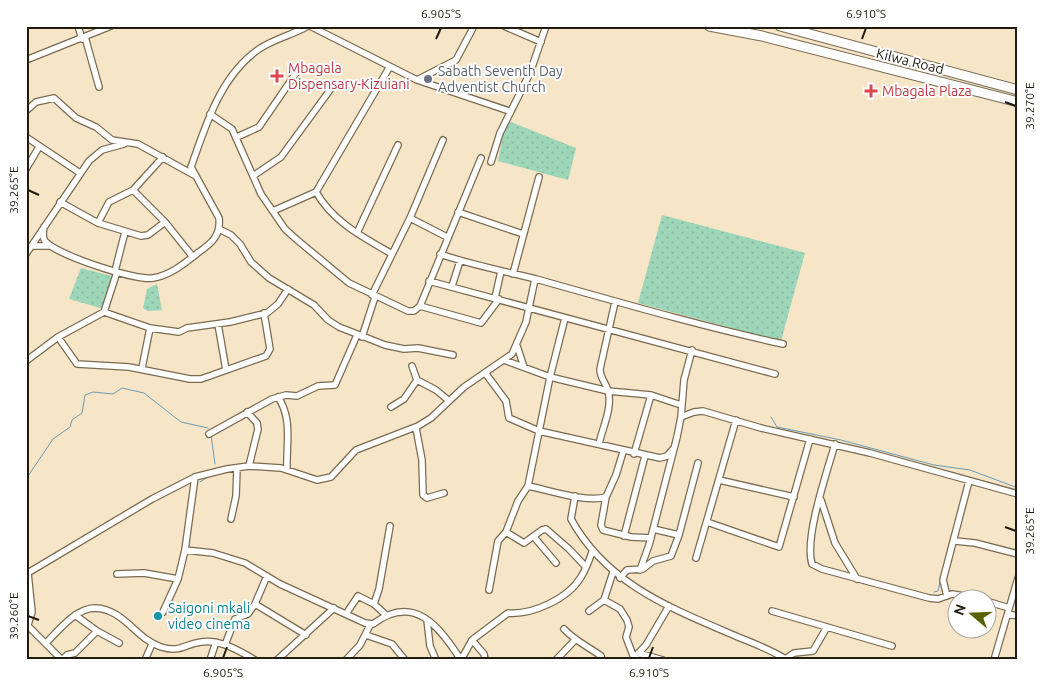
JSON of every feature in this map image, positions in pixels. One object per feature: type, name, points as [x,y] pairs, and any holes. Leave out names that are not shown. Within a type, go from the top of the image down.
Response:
[{"type":"highway","name":"Kilwa Road","points":[[709,26],[762,36],[1018,102]]},
{"type":"highway","name":"Kilwa Road","points":[[780,26],[1018,90]]},
{"type":"street","points":[[78,26],[84,38],[99,87]]},
{"type":"street","points":[[26,60],[111,26]]},
{"type":"street","points":[[44,227],[44,239],[50,246],[82,261],[116,272],[150,279],[165,275],[193,257],[212,242],[219,229],[219,218],[192,167],[210,114],[236,69],[259,49],[309,26],[389,68],[417,80],[509,111]]},
{"type":"street","points":[[417,80],[456,60],[474,26]]},
{"type":"street","points":[[504,26],[541,42]]},
{"type":"street","points":[[491,162],[509,111],[530,72],[546,26]]},
{"type":"street","points":[[272,211],[316,192],[389,68]]},
{"type":"street","points":[[238,137],[259,128],[298,70]]},
{"type":"street","points":[[253,176],[281,157],[330,90]]},
{"type":"street","points":[[26,111],[36,102],[52,98],[76,118],[96,127],[112,140],[138,144],[195,175]]},
{"type":"street","points":[[210,114],[232,129],[238,137],[253,176],[272,211],[286,229],[319,260],[348,283],[408,311],[420,306],[481,158]]},
{"type":"street","points":[[26,137],[80,173]]},
{"type":"street","points":[[209,434],[278,397],[297,396],[318,386],[335,385],[360,336],[374,296],[443,140]]},
{"type":"street","points":[[26,254],[89,161],[102,150],[117,144],[138,144]]},
{"type":"street","points":[[357,233],[398,145]]},
{"type":"street","points":[[26,169],[40,147]]},
{"type":"street","points":[[98,223],[109,202],[133,190],[163,157]]},
{"type":"street","points":[[513,274],[539,177]]},
{"type":"street","points":[[133,190],[165,222],[193,257]]},
{"type":"street","points":[[316,192],[328,211],[357,233],[392,254]]},
{"type":"street","points":[[60,202],[98,223],[141,236],[148,235],[165,222]]},
{"type":"street","points":[[458,212],[523,234]]},
{"type":"street","points":[[410,218],[447,237]]},
{"type":"street","points":[[219,229],[240,244],[256,266],[314,305],[328,320],[360,336],[399,348],[418,348],[453,355]]},
{"type":"street","points":[[26,360],[58,338],[104,312],[125,232]]},
{"type":"street","points":[[31,246],[50,246]]},
{"type":"street","points":[[440,254],[615,302],[783,344]]},
{"type":"street","points":[[452,286],[460,261]]},
{"type":"street","points":[[420,306],[481,323],[497,298],[501,271]]},
{"type":"street","points":[[97,631],[75,653],[62,660],[46,643],[28,629],[32,605],[27,573],[152,499],[195,477],[250,466],[287,469],[310,478],[324,480],[340,470],[356,450],[416,428],[431,418],[464,387],[486,374],[512,354],[517,346],[535,279]]},
{"type":"street","points":[[429,281],[497,298],[608,330],[692,350],[775,374]]},
{"type":"street","points":[[104,312],[150,328],[172,332],[264,314],[278,304],[288,288]]},
{"type":"street","points":[[599,444],[608,408],[608,391],[600,377],[615,302]]},
{"type":"street","points":[[58,338],[77,364],[142,368],[190,379],[201,379],[266,356],[270,344],[264,314]]},
{"type":"street","points":[[490,590],[498,541],[506,532],[518,501],[528,486],[550,377],[565,318]]},
{"type":"street","points":[[218,324],[226,370]]},
{"type":"street","points":[[142,368],[150,328]]},
{"type":"street","points":[[517,346],[524,367]]},
{"type":"street","points":[[640,570],[651,538],[682,417],[681,404],[684,380],[692,350]]},
{"type":"street","points":[[504,360],[550,377],[608,391],[651,395],[681,404]]},
{"type":"street","points":[[412,366],[417,380],[436,390],[448,400]]},
{"type":"street","points":[[486,374],[506,402],[509,418],[539,431],[599,444],[623,452],[660,458],[667,456],[674,448]]},
{"type":"street","points":[[391,407],[404,399],[417,380]]},
{"type":"street","points":[[634,454],[651,395]]},
{"type":"street","points":[[278,397],[285,408],[287,422],[287,469]]},
{"type":"street","points":[[247,412],[257,423],[258,429],[250,466]]},
{"type":"street","points":[[682,417],[694,412],[736,420],[835,444],[1018,494]]},
{"type":"street","points":[[696,558],[736,420]]},
{"type":"street","points":[[416,428],[422,460],[423,495],[427,498],[444,493]]},
{"type":"street","points":[[707,522],[779,547],[810,439]]},
{"type":"street","points":[[835,444],[812,534],[812,564],[822,569],[929,598],[946,596]]},
{"type":"street","points":[[623,452],[606,497],[601,525],[603,530],[624,536],[651,538]]},
{"type":"street","points":[[624,536],[645,456]]},
{"type":"street","points":[[620,578],[627,570],[640,570],[653,561],[671,556],[698,462]]},
{"type":"street","points":[[231,519],[236,496],[237,468]]},
{"type":"street","points":[[163,612],[178,579],[186,550],[195,477]]},
{"type":"street","points":[[719,480],[794,498]]},
{"type":"street","points":[[946,592],[943,580],[955,541],[968,480]]},
{"type":"street","points":[[528,486],[576,496],[600,499],[606,497]]},
{"type":"street","points":[[576,496],[571,519],[592,552],[620,578],[669,606],[786,659],[794,653],[813,651],[827,627]]},
{"type":"street","points":[[820,498],[835,543],[857,579]]},
{"type":"street","points":[[374,604],[383,572],[390,526]]},
{"type":"street","points":[[506,532],[524,543],[546,529],[586,567]]},
{"type":"street","points":[[653,530],[678,535]]},
{"type":"street","points":[[534,538],[556,563]]},
{"type":"street","points":[[955,541],[975,543],[1018,554]]},
{"type":"street","points":[[186,550],[213,553],[245,562],[294,591],[370,625]]},
{"type":"street","points":[[346,660],[366,635],[370,625],[386,615],[401,611],[427,620],[443,634],[461,660],[472,640],[508,613],[522,614],[562,596],[581,578],[592,552]]},
{"type":"street","points":[[589,611],[604,600],[613,572]]},
{"type":"street","points":[[116,574],[144,573],[178,579]]},
{"type":"street","points":[[226,645],[236,619],[248,614],[255,604],[267,576]]},
{"type":"street","points":[[994,660],[1018,578]]},
{"type":"street","points":[[346,614],[358,596],[374,604],[386,615]]},
{"type":"street","points":[[604,600],[620,609],[627,620],[629,627],[626,637],[635,657]]},
{"type":"street","points":[[255,604],[306,635]]},
{"type":"street","points":[[996,605],[1018,616]]},
{"type":"street","points":[[635,657],[646,645],[669,606]]},
{"type":"street","points":[[46,643],[75,615],[93,608],[112,612],[152,644],[173,649],[183,649],[199,642],[216,642],[255,660]]},
{"type":"street","points":[[277,660],[334,608]]},
{"type":"street","points":[[772,611],[892,646]]},
{"type":"street","points":[[75,615],[97,631],[119,642]]},
{"type":"street","points":[[427,620],[430,646],[436,660]]},
{"type":"street","points":[[564,629],[575,640],[586,644],[589,650],[601,656],[602,660]]},
{"type":"street","points":[[366,635],[392,644],[405,660]]},
{"type":"street","points":[[472,640],[484,654],[485,660]]},
{"type":"street","points":[[556,660],[575,640]]},
{"type":"street","points":[[210,660],[216,642]]},
{"type":"street","points":[[145,660],[152,644]]},
{"type":"street","points":[[635,657],[662,660]]},
{"type":"green space","points":[[511,122],[576,148],[568,180],[498,161],[505,125]]},
{"type":"green space","points":[[662,215],[805,253],[781,341],[638,303]]},
{"type":"green space","points":[[81,268],[116,277],[104,309],[69,299]]},
{"type":"green space","points":[[157,284],[162,310],[148,311],[143,308],[147,289]]},
{"type":"waterway","points":[[26,479],[53,439],[70,427],[72,420],[82,413],[85,395],[93,392],[113,394],[122,388],[144,393],[181,422],[208,428]]},
{"type":"waterway","points":[[771,417],[777,427],[841,440],[934,465],[970,470],[1018,488]]},
{"type":"waterway","points":[[211,435],[215,464]]},
{"type":"waterway","points":[[200,482],[208,477]]},
{"type":"waterway","points":[[934,592],[938,591],[943,569]]},
{"type":"place","name":"Mbagala Dispensary-Kizuiani","points":[[277,76]]},
{"type":"place","name":"Sabath Seventh Day Adventist Church","points":[[428,79]]},
{"type":"place","name":"Mbagala Plaza","points":[[871,91]]},
{"type":"place","name":"Saigoni mkali video cinema","points":[[158,616]]}]
